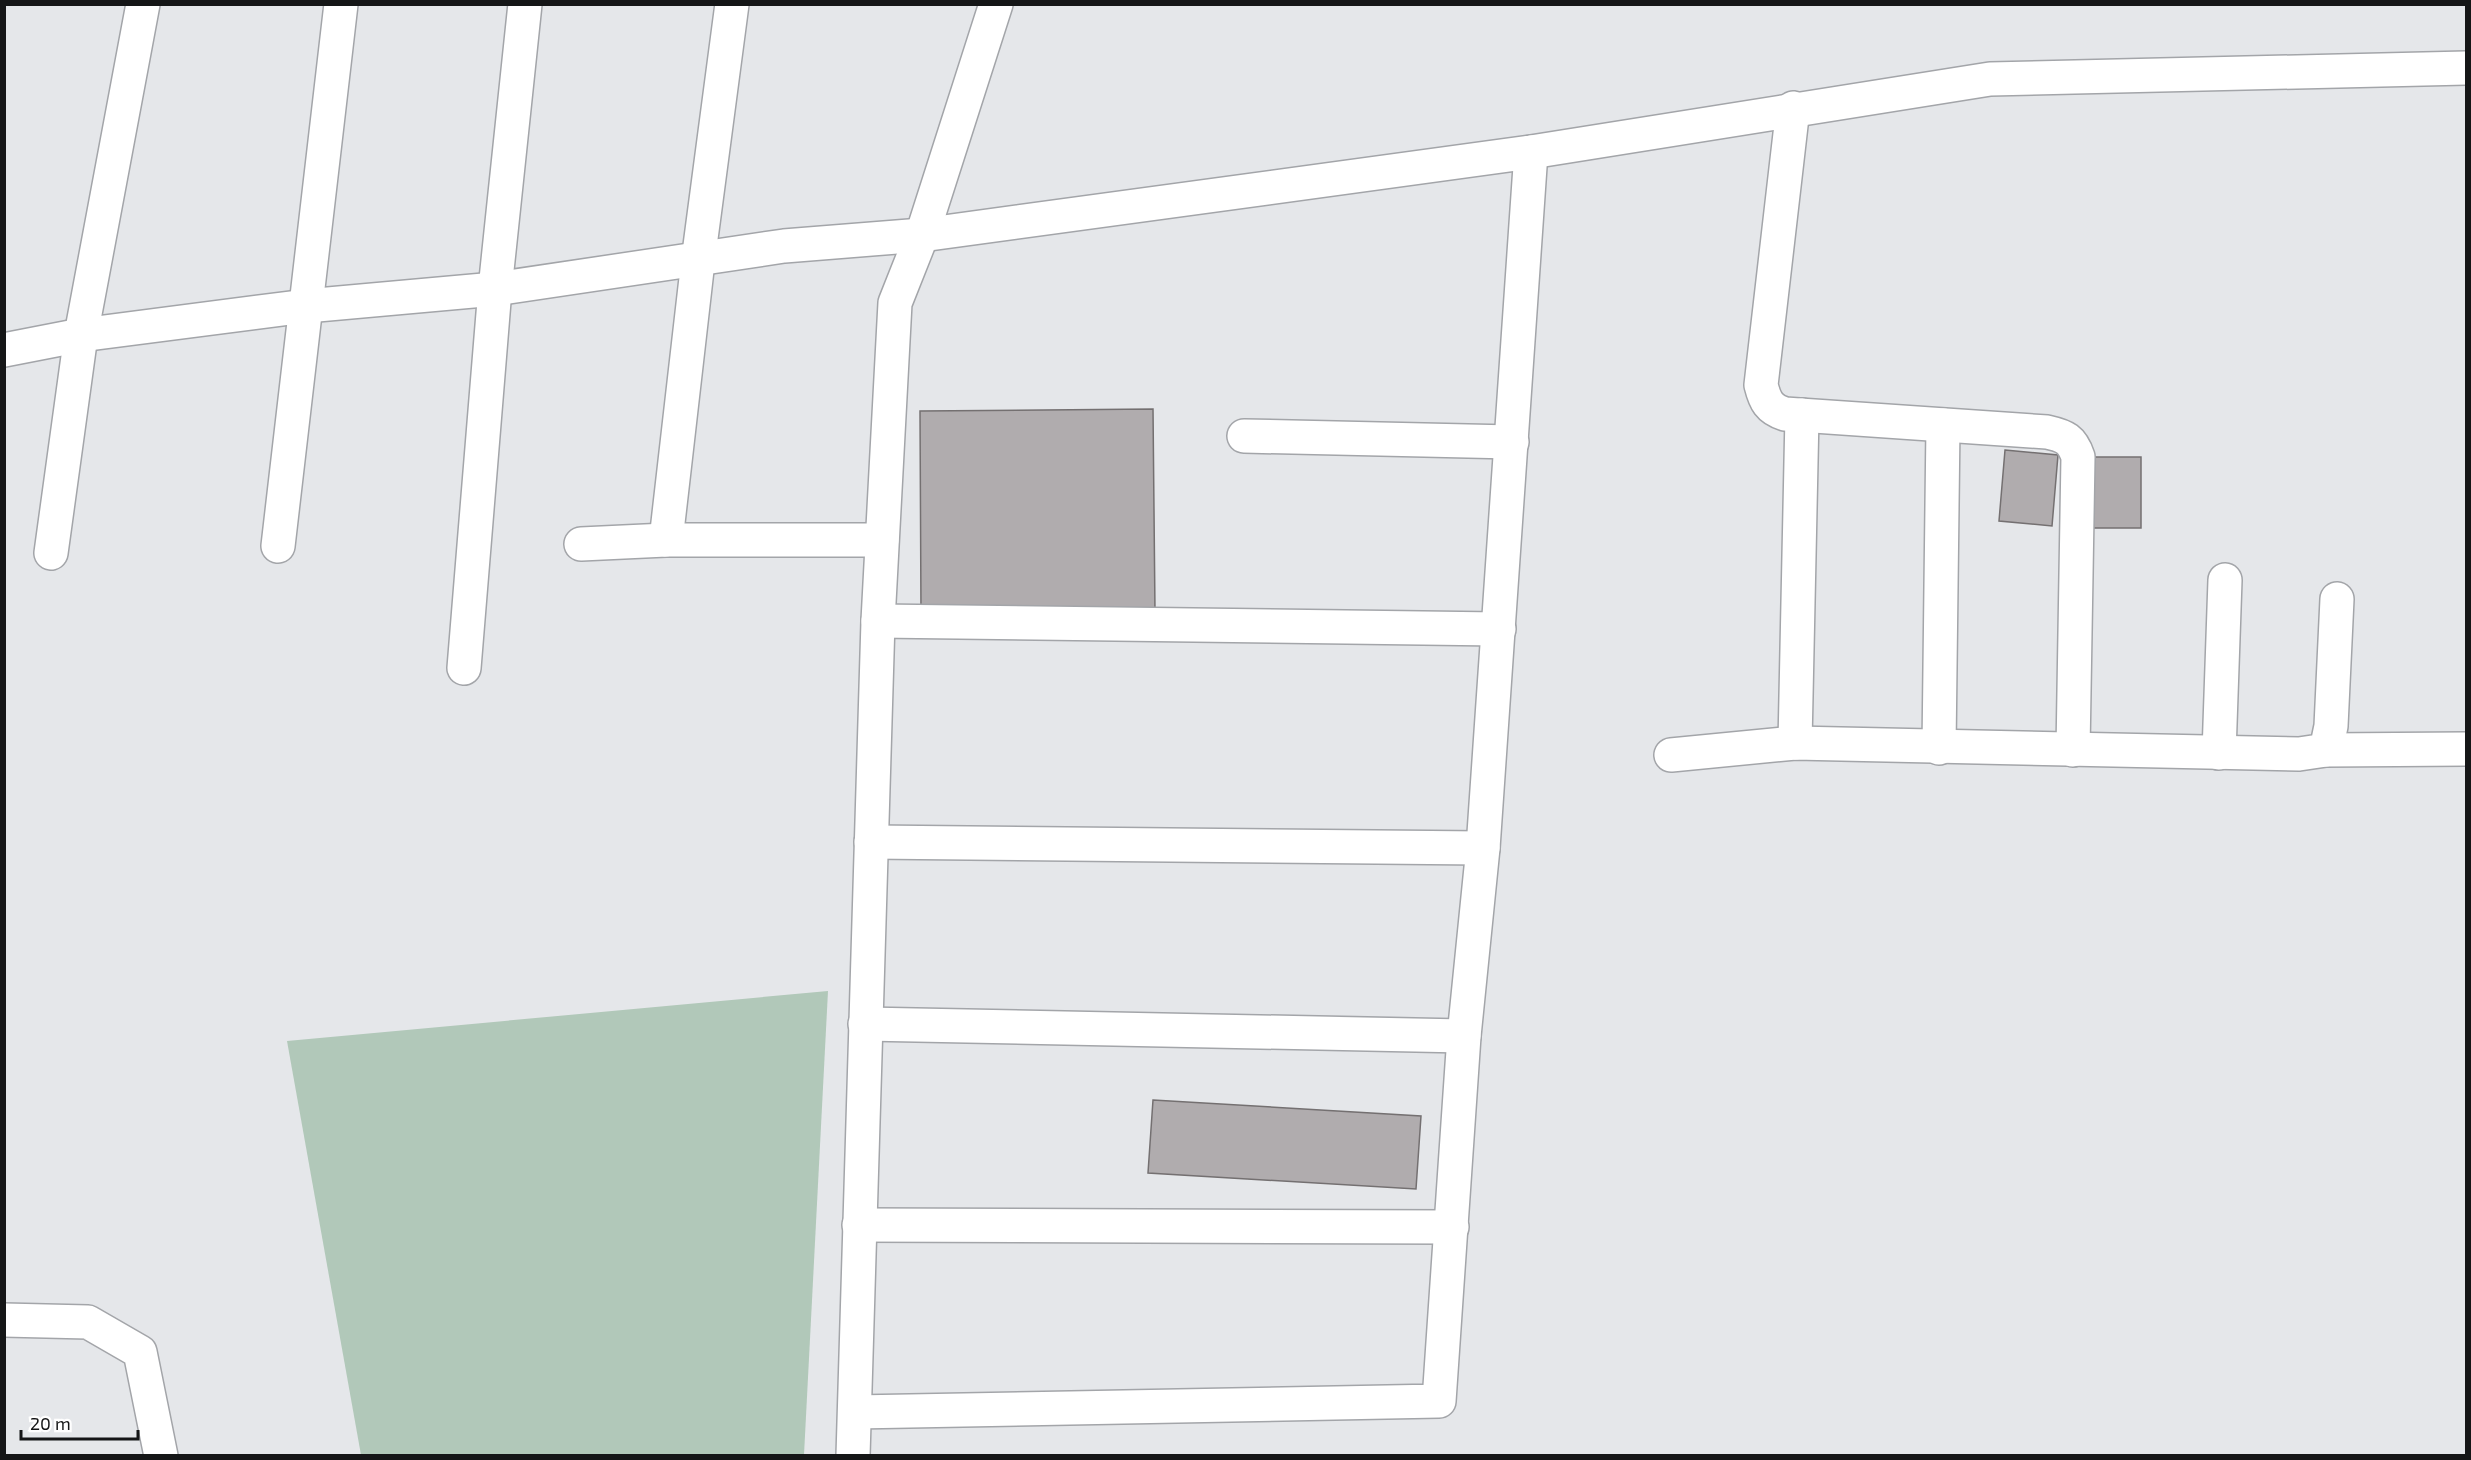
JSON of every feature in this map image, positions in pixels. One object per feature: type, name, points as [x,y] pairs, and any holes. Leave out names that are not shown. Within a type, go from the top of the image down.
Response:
[{"type":"street","points":[[51,553],[81,335],[143,4]]},
{"type":"street","points":[[278,546],[341,4]]},
{"type":"street","points":[[464,668],[495,289],[525,4]]},
{"type":"street","points":[[666,540],[698,261],[732,4]]},
{"type":"street","points":[[853,1455],[878,621],[896,303],[922,235],[996,4]]},
{"type":"street","points":[[4,350],[81,335],[306,306],[495,289],[698,261],[784,246],[922,235],[1531,152],[1793,108],[1990,79],[2466,68]]},
{"type":"street","points":[[1793,108],[1761,385],[1765,400],[1773,410],[1802,415],[2047,432],[2065,436],[2074,443],[2078,457],[2073,750]]},
{"type":"street","points":[[855,1412],[1439,1401],[1464,1036],[1483,848],[1531,152]]},
{"type":"street","points":[[1795,742],[1802,415]]},
{"type":"street","points":[[1939,748],[1943,425]]},
{"type":"street","points":[[1244,435],[1512,442]]},
{"type":"street","points":[[581,544],[666,540],[882,540]]},
{"type":"street","points":[[2219,753],[2226,580]]},
{"type":"street","points":[[2326,750],[2331,726],[2337,599]]},
{"type":"street","points":[[878,621],[1499,629]]},
{"type":"street","points":[[1671,754],[1795,742],[1939,748],[2299,754],[2326,750],[2466,749]]},
{"type":"street","points":[[871,842],[1483,848]]},
{"type":"street","points":[[865,1024],[1464,1036]]},
{"type":"street","points":[[860,1225],[1452,1227]]},
{"type":"street","points":[[4,1320],[88,1322],[140,1352],[161,1455]]},
{"type":"green space","points":[[828,991],[804,1455],[361,1455],[287,1041]]},
{"type":"building","points":[[1153,409],[1155,612],[921,613],[920,411]]},
{"type":"building","points":[[2005,450],[2058,455],[2052,526],[1999,521]]},
{"type":"building","points":[[2083,457],[2141,457],[2141,528],[2083,528]]},
{"type":"building","points":[[1153,1100],[1421,1116],[1416,1189],[1148,1173]]}]
